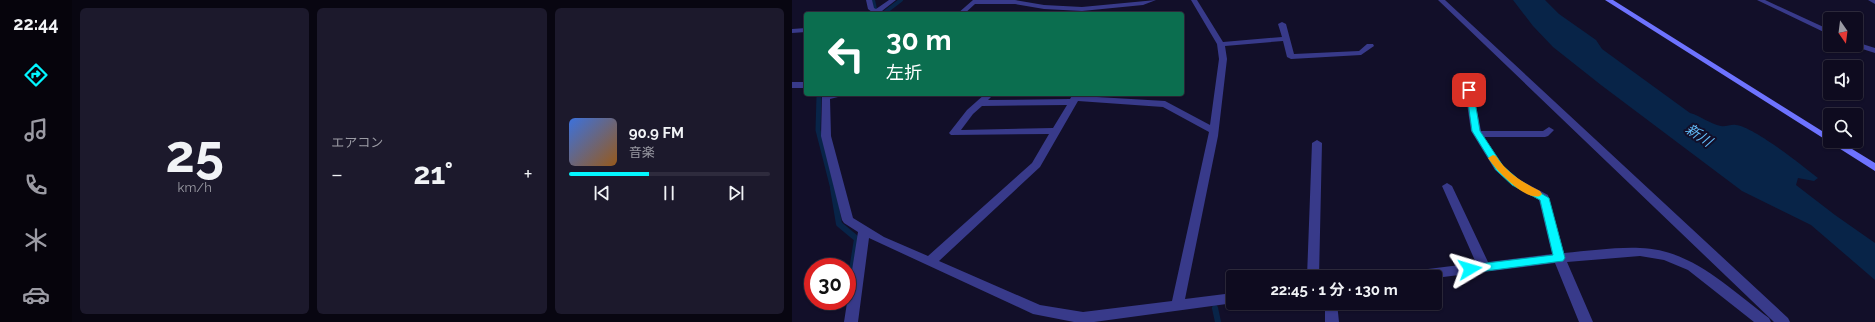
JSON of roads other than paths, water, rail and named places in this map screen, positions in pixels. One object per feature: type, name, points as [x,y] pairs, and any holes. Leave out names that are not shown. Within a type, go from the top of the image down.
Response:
[{"type":"street","points":[[870,0],[871,9],[874,12]]},
{"type":"street","points":[[876,12],[893,0]]},
{"type":"street","points":[[962,12],[973,2],[1015,2],[1044,7],[1082,9],[1136,4],[1153,0]]},
{"type":"street","points":[[1178,304],[1213,131],[1223,59],[1221,44],[1194,0]]},
{"type":"street","points":[[1441,0],[1783,322]]},
{"type":"street","points":[[1608,0],[1823,135]]},
{"type":"street","points":[[1760,0],[1823,30]]},
{"type":"street","points":[[1871,0],[1875,2]]},
{"type":"street","points":[[1282,24],[1291,57],[1361,53],[1370,46]]},
{"type":"street","points":[[792,30],[804,30]]},
{"type":"street","points":[[1221,44],[1286,39]]},
{"type":"street","points":[[1863,47],[1875,51]]},
{"type":"street","points":[[792,86],[804,85]]},
{"type":"street","points":[[1469,90],[1473,121],[1478,134],[1499,168],[1516,182],[1544,198],[1559,258],[1586,322]]},
{"type":"street","points":[[827,96],[826,136],[848,220],[880,240],[1038,310],[1083,318],[1119,317],[1178,304],[1226,299]]},
{"type":"street","points":[[988,96],[970,112],[954,133],[1056,131]]},
{"type":"street","points":[[980,103],[1075,98],[1165,104],[1213,131]]},
{"type":"street","points":[[930,262],[1036,165],[1075,98]]},
{"type":"street","points":[[1478,134],[1545,134],[1548,130]]},
{"type":"street","points":[[1313,270],[1317,143]]},
{"type":"street","points":[[1844,148],[1875,168]]},
{"type":"street","points":[[1447,186],[1484,267]]},
{"type":"street","points":[[851,322],[864,230]]},
{"type":"street","points":[[1442,272],[1559,258],[1640,252],[1666,256],[1692,267],[1764,322]]},
{"type":"street","points":[[1331,310],[1332,322]]},
{"type":"water","name":"新川","points":[[1513,0],[1545,0],[1559,14],[1596,40],[1602,49],[1690,113],[1717,125],[1734,125],[1744,127],[1754,132],[1766,139],[1818,178],[1814,181],[1798,178],[1796,185],[1875,243],[1875,280],[1811,225],[1742,191],[1601,85],[1553,47],[1533,26]]},
{"type":"waterway","points":[[873,0],[875,9],[882,12]]},
{"type":"waterway","points":[[885,12],[901,0]]},
{"type":"waterway","points":[[819,96],[818,130],[833,189]]},
{"type":"waterway","points":[[833,188],[839,224],[857,239],[854,258]]},
{"type":"waterway","points":[[1215,308],[1218,322]]}]
